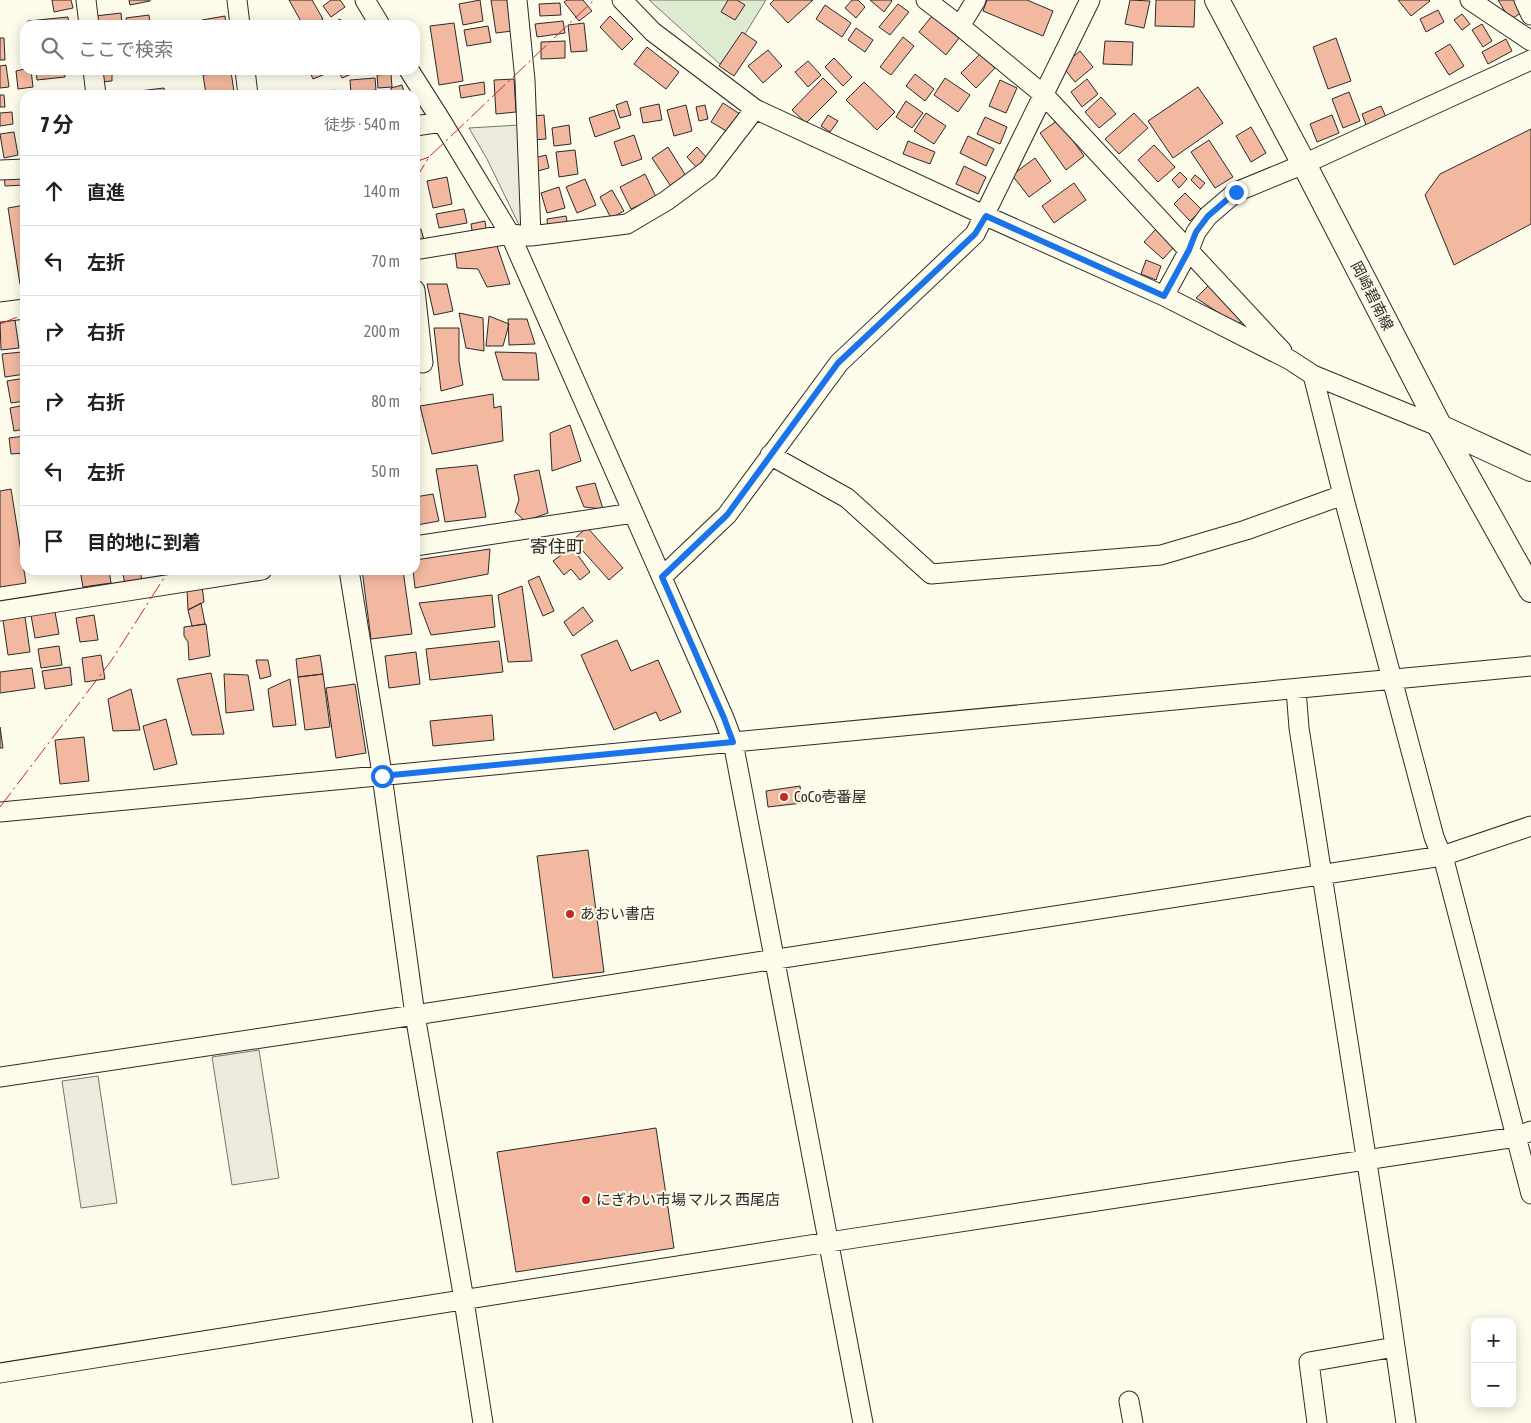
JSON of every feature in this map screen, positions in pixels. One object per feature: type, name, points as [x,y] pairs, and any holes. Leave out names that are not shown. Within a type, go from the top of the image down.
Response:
[{"type":"main road","name":"岡崎碧南線","points":[[1217,0],[1440,427],[1531,590]]},
{"type":"main road","points":[[1440,427],[1531,469]]},
{"type":"street","points":[[86,0],[88,20]]},
{"type":"street","points":[[237,0],[239,20]]},
{"type":"street","points":[[364,0],[377,20]]},
{"type":"street","points":[[517,0],[525,80],[531,236]]},
{"type":"street","points":[[622,0],[654,32],[755,109],[1164,296],[1290,360],[1313,375],[1440,427]]},
{"type":"street","points":[[926,0],[1044,95],[1290,360]]},
{"type":"street","points":[[960,26],[976,0]]},
{"type":"street","points":[[662,577],[727,515],[838,363],[975,234],[986,216],[1090,0]]},
{"type":"street","points":[[1470,0],[1531,41]]},
{"type":"street","points":[[1524,0],[1531,15]]},
{"type":"street","points":[[1164,296],[1189,250],[1196,232],[1208,216],[1236,192],[1304,164],[1531,60]]},
{"type":"street","points":[[94,75],[95,90]]},
{"type":"street","points":[[246,75],[247,90]]},
{"type":"street","points":[[412,75],[510,234],[733,742],[830,1242],[863,1423]]},
{"type":"street","points":[[420,249],[510,234],[531,236],[627,224],[666,201],[708,170],[755,109]]},
{"type":"street","points":[[420,125],[442,122]]},
{"type":"street","points":[[0,170],[20,169]]},
{"type":"street","points":[[0,312],[20,310]]},
{"type":"street","points":[[420,336],[423,363]]},
{"type":"street","points":[[1313,375],[1434,837],[1442,856],[1523,1134],[1531,1194]]},
{"type":"street","points":[[770,456],[847,498],[931,574],[1161,555],[1246,530],[1343,495]]},
{"type":"street","points":[[420,545],[633,513]]},
{"type":"street","points":[[0,611],[230,575]]},
{"type":"street","points":[[350,575],[382,776],[416,1014],[483,1423]]},
{"type":"street","points":[[0,812],[1531,666]]},
{"type":"street","points":[[1296,689],[1299,728],[1406,1423]]},
{"type":"street","points":[[0,1077],[1442,856],[1531,826]]},
{"type":"street","points":[[0,1373],[1523,1134]]},
{"type":"street","points":[[1317,1423],[1309,1362],[1395,1347]]},
{"type":"street","points":[[1129,1401],[1133,1423]]},
{"type":"green space","points":[[649,0],[766,0],[745,34],[720,64]]},
{"type":"shaded area","points":[[519,125],[526,229],[520,227],[487,159],[469,128]]},
{"type":"shaded area","points":[[259,1050],[279,1178],[232,1185],[212,1057]]},
{"type":"shaded area","points":[[98,1076],[117,1203],[81,1208],[62,1081]]},
{"type":"building","points":[[52,0],[71,0],[73,8],[54,12]]},
{"type":"building","points":[[129,0],[150,0],[150,1],[130,5]]},
{"type":"building","points":[[289,0],[312,0],[323,19],[300,20]]},
{"type":"building","points":[[331,0],[340,0],[345,7],[331,17],[323,6]]},
{"type":"building","points":[[480,0],[483,21],[463,25],[459,4]]},
{"type":"building","points":[[491,0],[507,0],[512,31],[496,33]]},
{"type":"building","points":[[567,0],[583,0],[592,11],[579,21],[564,2]]},
{"type":"building","points":[[728,0],[737,0],[745,5],[735,20],[721,12]]},
{"type":"building","points":[[774,0],[813,0],[788,23],[770,4]]},
{"type":"building","points":[[852,0],[858,0],[865,7],[856,18],[845,8]]},
{"type":"building","points":[[870,0],[891,0],[892,1],[884,12]]},
{"type":"building","points":[[987,0],[1027,0],[1053,11],[1043,36],[983,11]]},
{"type":"building","points":[[1130,0],[1150,1],[1144,28],[1125,24]]},
{"type":"building","points":[[1156,0],[1195,0],[1194,27],[1155,26]]},
{"type":"building","points":[[1398,0],[1429,0],[1430,1],[1411,16]]},
{"type":"building","points":[[1498,0],[1518,0],[1524,11],[1510,20]]},
{"type":"building","points":[[560,3],[561,15],[540,16],[539,4]]},
{"type":"building","points":[[898,4],[909,12],[890,35],[879,27]]},
{"type":"building","points":[[825,5],[851,23],[842,37],[816,19]]},
{"type":"building","points":[[1438,10],[1444,22],[1426,32],[1420,19]]},
{"type":"building","points":[[121,13],[122,20],[95,20],[95,16]]},
{"type":"building","points":[[1462,14],[1470,24],[1462,30],[1454,20]]},
{"type":"building","points":[[149,15],[150,20],[126,20],[126,18]]},
{"type":"building","points":[[225,16],[225,20],[202,20]]},
{"type":"building","points":[[610,16],[633,39],[622,50],[600,27]]},
{"type":"building","points":[[932,16],[959,38],[946,55],[919,32]]},
{"type":"building","points":[[68,17],[68,20],[38,20]]},
{"type":"building","points":[[563,21],[565,33],[537,37],[535,24]]},
{"type":"building","points":[[454,23],[463,81],[439,85],[430,26]]},
{"type":"building","points":[[584,23],[587,51],[571,52],[568,25]]},
{"type":"building","points":[[1482,24],[1492,41],[1483,47],[1472,30]]},
{"type":"building","points":[[488,26],[491,42],[467,46],[464,30]]},
{"type":"building","points":[[856,28],[873,40],[865,52],[848,40]]},
{"type":"building","points":[[742,32],[757,42],[734,76],[719,66]]},
{"type":"building","points":[[903,37],[914,46],[891,75],[880,67]]},
{"type":"building","points":[[0,38],[4,38],[5,60],[0,60]]},
{"type":"building","points":[[1336,38],[1351,81],[1328,89],[1313,47]]},
{"type":"building","points":[[1506,39],[1512,51],[1488,64],[1482,52]]},
{"type":"building","points":[[565,41],[565,58],[541,59],[541,42]]},
{"type":"building","points":[[1105,41],[1133,42],[1132,65],[1103,64]]},
{"type":"building","points":[[1450,44],[1464,66],[1449,75],[1435,53]]},
{"type":"building","points":[[647,47],[679,72],[666,89],[634,64]]},
{"type":"building","points":[[768,50],[782,66],[763,83],[748,66]]},
{"type":"building","points":[[1080,51],[1093,67],[1075,82],[1062,66]]},
{"type":"building","points":[[980,54],[995,68],[976,88],[961,73]]},
{"type":"building","points":[[834,58],[852,77],[843,86],[825,67]]},
{"type":"building","points":[[808,61],[821,75],[808,87],[795,72]]},
{"type":"building","points":[[6,65],[9,87],[0,88],[0,66]]},
{"type":"building","points":[[20,70],[20,75],[32,75],[33,87],[18,89],[16,71]]},
{"type":"building","points":[[915,74],[934,89],[925,101],[906,86]]},
{"type":"building","points":[[36,75],[65,75],[65,77],[37,80]]},
{"type":"building","points":[[98,75],[112,75],[112,81],[98,82]]},
{"type":"building","points":[[203,75],[231,75],[234,90],[205,90]]},
{"type":"building","points":[[311,75],[323,75],[313,79]]},
{"type":"building","points":[[377,75],[391,75],[392,87],[378,88]]},
{"type":"building","points":[[375,78],[376,90],[351,90],[350,80]]},
{"type":"building","points":[[823,78],[837,92],[806,123],[792,110]]},
{"type":"building","points":[[945,78],[970,95],[958,112],[934,95]]},
{"type":"building","points":[[514,79],[516,112],[496,114],[494,80]]},
{"type":"building","points":[[1087,79],[1098,94],[1082,107],[1071,92]]},
{"type":"building","points":[[1000,80],[1017,88],[1006,113],[989,106]]},
{"type":"building","points":[[484,82],[485,94],[461,98],[459,86]]},
{"type":"building","points":[[864,82],[895,112],[877,130],[846,100]]},
{"type":"building","points":[[402,85],[404,90],[391,90],[391,88]]},
{"type":"building","points":[[1198,87],[1223,123],[1173,158],[1148,121]]},
{"type":"building","points":[[164,88],[164,90],[147,90]]},
{"type":"building","points":[[1349,92],[1360,121],[1343,128],[1332,99]]},
{"type":"building","points":[[0,95],[4,95],[5,107],[0,107]]},
{"type":"building","points":[[1101,97],[1116,114],[1099,128],[1085,112]]},
{"type":"building","points":[[627,101],[631,115],[620,118],[616,105]]},
{"type":"building","points":[[906,101],[923,113],[912,128],[896,117]]},
{"type":"building","points":[[723,103],[740,114],[728,132],[711,122]]},
{"type":"building","points":[[659,104],[662,120],[643,123],[640,108]]},
{"type":"building","points":[[686,105],[692,131],[674,136],[667,110]]},
{"type":"building","points":[[705,105],[708,119],[699,121],[696,107]]},
{"type":"building","points":[[1381,106],[1386,117],[1366,125],[1362,114]]},
{"type":"building","points":[[614,110],[620,128],[595,137],[589,118]]},
{"type":"building","points":[[12,112],[13,124],[0,126],[0,113]]},
{"type":"building","points":[[926,113],[946,126],[934,144],[914,131]]},
{"type":"building","points":[[1134,113],[1148,128],[1119,154],[1105,139]]},
{"type":"building","points":[[544,115],[546,139],[533,140],[531,116]]},
{"type":"building","points":[[828,115],[838,121],[830,132],[821,126]]},
{"type":"building","points":[[1332,115],[1339,133],[1317,142],[1310,124]]},
{"type":"building","points":[[985,117],[1007,127],[1000,144],[977,134]]},
{"type":"building","points":[[1058,120],[1084,156],[1066,170],[1040,133]]},
{"type":"building","points":[[569,125],[571,144],[554,146],[552,128]]},
{"type":"building","points":[[1251,127],[1266,153],[1251,162],[1236,136]]},
{"type":"building","points":[[1531,129],[1531,224],[1454,265],[1425,195],[1440,174]]},
{"type":"building","points":[[14,132],[18,155],[4,158],[0,134]]},
{"type":"building","points":[[634,135],[642,159],[622,166],[614,142]]},
{"type":"building","points":[[968,136],[994,149],[986,166],[960,153]]},
{"type":"building","points":[[1209,140],[1233,177],[1215,188],[1191,152]]},
{"type":"building","points":[[908,141],[935,152],[930,164],[903,154]]},
{"type":"building","points":[[1154,145],[1175,167],[1158,182],[1138,160]]},
{"type":"building","points":[[668,147],[689,181],[674,191],[652,158]]},
{"type":"building","points":[[697,147],[707,158],[697,168],[687,157]]},
{"type":"building","points":[[575,150],[578,174],[559,177],[556,152]]},
{"type":"building","points":[[546,155],[549,168],[534,172],[531,159]]},
{"type":"building","points":[[1035,158],[1051,181],[1029,197],[1012,175]]},
{"type":"building","points":[[964,166],[986,177],[978,194],[956,184]]},
{"type":"building","points":[[20,172],[20,185],[5,186],[4,173]]},
{"type":"building","points":[[1180,172],[1187,179],[1179,188],[1172,180]]},
{"type":"building","points":[[645,174],[656,197],[631,209],[620,187]]},
{"type":"building","points":[[1195,175],[1205,183],[1200,189],[1191,180]]},
{"type":"building","points":[[447,177],[452,204],[433,208],[427,181]]},
{"type":"building","points":[[585,179],[596,205],[577,213],[566,187]]},
{"type":"building","points":[[1074,183],[1086,200],[1054,223],[1042,206]]},
{"type":"building","points":[[559,187],[565,208],[547,213],[541,193]]},
{"type":"building","points":[[612,190],[624,211],[611,218],[600,197]]},
{"type":"building","points":[[1185,193],[1202,210],[1190,221],[1174,204]]},
{"type":"building","points":[[20,206],[20,284],[8,208]]},
{"type":"building","points":[[464,209],[467,223],[439,228],[436,214]]},
{"type":"building","points":[[566,216],[568,226],[548,230],[547,219]]},
{"type":"building","points":[[485,221],[487,234],[473,236],[471,224]]},
{"type":"building","points":[[1157,228],[1176,245],[1163,259],[1144,242]]},
{"type":"building","points":[[420,229],[424,240],[420,241]]},
{"type":"building","points":[[496,243],[510,284],[487,287],[478,269],[457,268],[455,251]]},
{"type":"building","points":[[1146,260],[1161,266],[1156,280],[1141,274]]},
{"type":"building","points":[[427,284],[447,284],[453,311],[434,315]]},
{"type":"building","points":[[1210,284],[1246,320],[1236,324],[1196,298]]},
{"type":"building","points":[[459,313],[483,318],[484,351],[466,348]]},
{"type":"building","points":[[489,316],[509,324],[503,346],[486,346]]},
{"type":"building","points":[[508,319],[527,319],[535,344],[509,345]]},
{"type":"building","points":[[15,320],[19,348],[1,350],[0,322]]},
{"type":"building","points":[[434,328],[459,328],[459,361],[463,385],[441,391]]},
{"type":"building","points":[[20,352],[20,375],[5,377],[2,354]]},
{"type":"building","points":[[495,352],[536,353],[539,380],[503,380]]},
{"type":"building","points":[[20,379],[20,402],[11,403],[7,381]]},
{"type":"building","points":[[493,394],[494,408],[501,406],[503,441],[432,454],[420,406]]},
{"type":"building","points":[[20,406],[20,430],[14,431],[10,408]]},
{"type":"building","points":[[570,425],[581,461],[552,471],[550,433]]},
{"type":"building","points":[[20,437],[20,453],[11,454],[9,438]]},
{"type":"building","points":[[477,465],[486,517],[445,522],[436,469]]},
{"type":"building","points":[[539,470],[548,513],[525,521],[515,512],[519,500],[514,475]]},
{"type":"building","points":[[595,483],[603,509],[584,507],[576,487]]},
{"type":"building","points":[[11,489],[20,545],[20,575],[25,575],[26,583],[0,587],[0,491]]},
{"type":"building","points":[[433,494],[439,521],[420,524],[420,496]]},
{"type":"building","points":[[587,527],[623,568],[609,580],[573,540]]},
{"type":"building","points":[[572,547],[590,572],[580,580],[571,569],[564,575],[553,561]]},
{"type":"building","points":[[490,549],[488,574],[415,588],[414,575],[420,575],[420,559]]},
{"type":"building","points":[[81,575],[110,575],[111,583],[83,587]]},
{"type":"building","points":[[123,575],[141,575],[142,581],[125,584]]},
{"type":"building","points":[[177,575],[195,575],[177,578]]},
{"type":"building","points":[[363,575],[404,575],[412,634],[371,639]]},
{"type":"building","points":[[539,576],[554,611],[543,616],[528,581]]},
{"type":"building","points":[[202,586],[204,602],[188,610],[187,589]]},
{"type":"building","points":[[522,586],[532,661],[508,662],[498,595]]},
{"type":"building","points":[[492,595],[495,627],[431,635],[419,603]]},
{"type":"building","points":[[201,603],[205,624],[192,626],[188,610]]},
{"type":"building","points":[[583,607],[593,621],[573,636],[564,622]]},
{"type":"building","points":[[55,612],[59,634],[35,638],[31,615]]},
{"type":"building","points":[[94,615],[98,640],[80,642],[76,618]]},
{"type":"building","points":[[25,617],[30,652],[8,655],[3,620]]},
{"type":"building","points":[[206,624],[210,656],[189,660],[188,642],[184,636],[184,627]]},
{"type":"building","points":[[617,640],[631,671],[658,660],[681,712],[660,721],[656,712],[614,730],[581,655]]},
{"type":"building","points":[[499,641],[503,672],[430,680],[426,649]]},
{"type":"building","points":[[59,646],[62,665],[41,668],[38,649]]},
{"type":"building","points":[[416,652],[420,684],[389,688],[385,656]]},
{"type":"building","points":[[101,655],[105,679],[85,682],[82,658]]},
{"type":"building","points":[[320,655],[323,674],[298,677],[296,659]]},
{"type":"building","points":[[256,660],[268,660],[271,676],[260,679]]},
{"type":"building","points":[[70,667],[72,685],[45,689],[42,671]]},
{"type":"building","points":[[32,668],[35,688],[0,693],[0,672]]},
{"type":"building","points":[[211,673],[224,734],[192,735],[177,679]]},
{"type":"building","points":[[224,674],[248,675],[254,710],[226,713]]},
{"type":"building","points":[[323,674],[330,727],[305,730],[298,677]]},
{"type":"building","points":[[290,679],[296,725],[273,727],[268,689]]},
{"type":"building","points":[[355,684],[366,753],[336,758],[326,688]]},
{"type":"building","points":[[131,689],[140,730],[113,731],[108,699]]},
{"type":"building","points":[[492,715],[494,740],[433,746],[430,721]]},
{"type":"building","points":[[166,719],[177,764],[154,770],[143,726]]},
{"type":"building","points":[[0,727],[3,748],[0,748]]},
{"type":"building","points":[[84,737],[89,781],[60,784],[55,740]]},
{"type":"building","name":"CoCo壱番屋","points":[[800,786],[802,803],[768,807],[766,791]]},
{"type":"building","name":"あおい書店","points":[[588,850],[604,972],[553,978],[537,856]]},
{"type":"building","name":"にぎわい市場 マルス 西尾店","points":[[656,1128],[674,1248],[516,1272],[497,1152]]},
{"type":"power","points":[[420,172],[429,157],[594,0]]},
{"type":"power","points":[[420,160],[429,157]]},
{"type":"power","points":[[0,324],[20,316]]},
{"type":"power","points":[[0,807],[111,661],[166,575]]},
{"type":"place","name":"CoCo壱番屋","points":[[784,797]]},
{"type":"place","name":"あおい書店","points":[[570,914]]},
{"type":"place","name":"にぎわい市場 マルス 西尾店","points":[[586,1200]]},
{"type":"district","name":"寄住町","points":[[557,547]]},
{"type":"route","points":[[382,776],[733,742],[662,577],[727,515],[838,363],[975,234],[986,216],[1164,296],[1189,250],[1196,232],[1208,216],[1236,192]]}]
